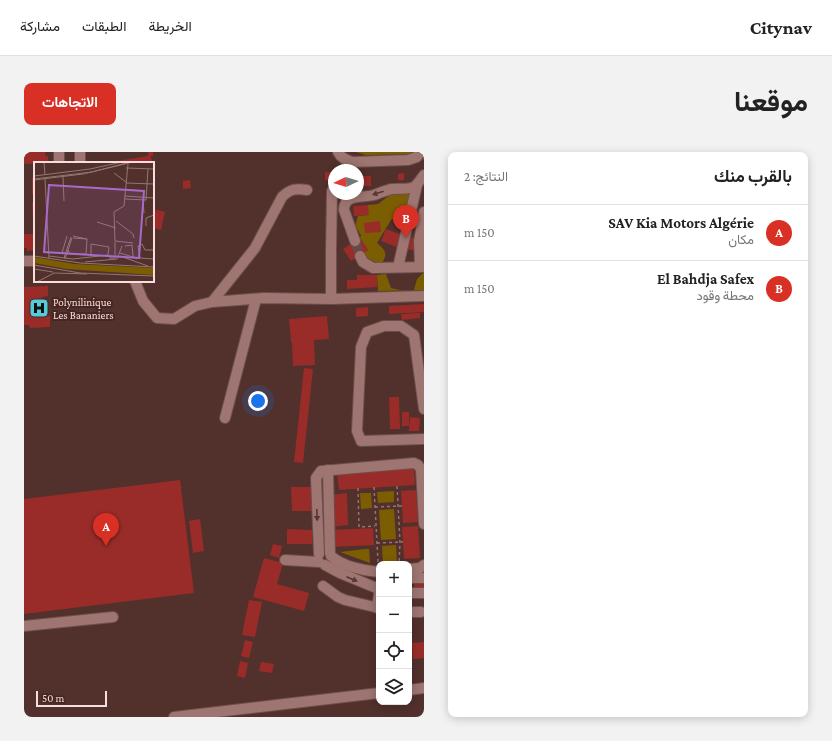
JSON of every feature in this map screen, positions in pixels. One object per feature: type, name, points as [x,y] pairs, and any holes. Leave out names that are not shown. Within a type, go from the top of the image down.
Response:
[{"type":"street","points":[[338,152],[345,160],[352,162],[408,160],[417,156],[420,152]]},
{"type":"street","points":[[396,189],[411,183],[419,175],[424,165]]},
{"type":"street","points":[[398,267],[417,185],[424,175]]},
{"type":"street","points":[[354,241],[344,210],[346,203],[352,198],[374,195],[390,189],[410,188],[417,185]]},
{"type":"street","points":[[212,302],[255,248],[282,196],[288,191],[296,188],[307,190]]},
{"type":"street","points":[[331,299],[332,200]]},
{"type":"street","points":[[360,256],[363,262],[373,268],[422,266],[419,241],[424,212]]},
{"type":"street","points":[[24,261],[34,260]]},
{"type":"street","points":[[136,282],[144,301],[156,318],[174,319],[196,306],[212,302],[256,299],[331,299],[424,296]]},
{"type":"street","points":[[225,418],[256,299]]},
{"type":"street","points":[[424,409],[414,335],[401,326],[384,326],[367,332],[361,347],[357,430],[360,441],[424,439]]},
{"type":"street","points":[[375,588],[340,574],[321,560],[316,487],[317,475],[321,471],[328,470],[414,463],[421,469],[424,524]]},
{"type":"street","points":[[285,560],[321,560],[331,562],[328,470]]},
{"type":"street","points":[[316,487],[328,487]]},
{"type":"street","points":[[330,554],[343,564],[376,572]]},
{"type":"street","points":[[412,569],[420,568],[424,565]]},
{"type":"street","points":[[375,588],[371,579],[376,573]]},
{"type":"street","points":[[412,576],[424,574]]},
{"type":"street","points":[[412,576],[424,578]]},
{"type":"street","points":[[323,586],[338,597],[345,600],[376,608]]},
{"type":"street","points":[[412,593],[424,593]]},
{"type":"street","points":[[412,612],[421,612]]},
{"type":"street","points":[[24,626],[113,617]]},
{"type":"street","points":[[412,690],[424,688]]},
{"type":"street","points":[[174,717],[376,693]]},
{"type":"path","points":[[398,486],[399,561]]},
{"type":"path","points":[[374,487],[377,561]]},
{"type":"path","points":[[358,488],[359,527],[376,526]]},
{"type":"path","points":[[375,506],[402,506]]},
{"type":"path","points":[[377,543],[403,542]]},
{"type":"shaded area","points":[[356,152],[417,152],[411,154],[366,155]]},
{"type":"shaded area","points":[[413,193],[405,213],[391,220],[377,243],[384,249],[385,252],[382,263],[375,262],[364,256],[363,253],[368,250],[360,238],[361,235],[355,226],[358,216],[368,215],[368,205],[378,204],[390,195]]},
{"type":"shaded area","points":[[424,272],[424,290],[378,291],[377,275],[386,274],[391,288],[400,290],[414,290],[417,279]]},
{"type":"shaded area","points":[[394,491],[394,502],[378,503],[377,492]]},
{"type":"shaded area","points":[[360,493],[371,493],[372,508],[361,509]]},
{"type":"shaded area","points":[[394,509],[396,539],[381,540],[379,510]]},
{"type":"shaded area","points":[[396,545],[397,561],[383,561],[382,546]]},
{"type":"shaded area","points":[[365,549],[369,549],[370,563],[340,552]]},
{"type":"building","points":[[24,152],[45,152],[46,157],[48,156],[48,162],[24,164]]},
{"type":"building","points":[[148,152],[153,152],[153,156],[151,156],[152,162],[111,162],[148,156]]},
{"type":"building","points":[[325,172],[328,172],[328,180],[325,180]]},
{"type":"building","points":[[404,173],[404,180],[398,180],[398,174]]},
{"type":"building","points":[[364,176],[371,176],[371,186],[364,186]]},
{"type":"building","points":[[32,178],[34,178],[34,194],[32,194]]},
{"type":"building","points":[[190,180],[191,188],[183,189],[183,181]]},
{"type":"building","points":[[32,203],[34,203],[34,220]]},
{"type":"building","points":[[368,205],[369,215],[354,216],[353,206]]},
{"type":"building","points":[[154,209],[165,212],[161,230],[154,228]]},
{"type":"building","points":[[380,221],[381,232],[365,233],[364,223]]},
{"type":"building","points":[[386,229],[415,238],[415,250],[402,249],[381,241]]},
{"type":"building","points":[[24,234],[34,234],[34,250],[27,251],[27,248],[24,248]]},
{"type":"building","points":[[360,238],[368,250],[351,261],[343,249]]},
{"type":"building","points":[[357,275],[377,275],[377,287],[347,289],[347,280],[357,280]]},
{"type":"building","points":[[48,286],[48,296],[42,297],[42,317],[50,316],[50,327],[30,328],[29,325],[24,325],[24,287]]},
{"type":"building","points":[[424,304],[424,312],[389,314],[389,306]]},
{"type":"building","points":[[368,307],[368,316],[356,317],[356,308]]},
{"type":"building","points":[[420,313],[420,318],[402,320],[401,314]]},
{"type":"building","points":[[327,316],[329,339],[314,340],[315,365],[293,366],[289,319]]},
{"type":"building","points":[[304,368],[313,369],[303,463],[294,462]]},
{"type":"building","points":[[389,397],[399,397],[400,429],[390,429]]},
{"type":"building","points":[[402,412],[409,412],[409,426],[402,426]]},
{"type":"building","points":[[410,417],[420,418],[419,431],[409,431]]},
{"type":"building","points":[[414,467],[415,485],[339,490],[337,472]]},
{"type":"building","points":[[180,480],[194,593],[24,614],[24,499]]},
{"type":"building","points":[[291,487],[312,487],[313,511],[292,511]]},
{"type":"building","points":[[416,490],[418,522],[403,523],[401,491]]},
{"type":"building","points":[[347,493],[348,525],[330,527],[329,495]]},
{"type":"building","points":[[200,519],[204,551],[193,553],[189,521]]},
{"type":"building","points":[[418,526],[420,558],[404,559],[402,527]]},
{"type":"building","points":[[373,528],[374,545],[331,547],[331,530]]},
{"type":"building","points":[[287,529],[312,530],[312,544],[287,544]]},
{"type":"building","points":[[273,544],[282,546],[279,558],[270,555]]},
{"type":"building","points":[[264,558],[283,563],[277,584],[309,593],[304,611],[253,597]]},
{"type":"building","points":[[414,581],[424,581],[424,593],[414,593]]},
{"type":"building","points":[[249,600],[262,602],[255,637],[242,635]]},
{"type":"building","points":[[245,640],[253,642],[249,658],[241,656]]},
{"type":"building","points":[[424,642],[424,658],[413,659],[412,643]]},
{"type":"building","points":[[240,661],[248,663],[245,678],[237,676]]},
{"type":"building","points":[[261,662],[274,664],[272,673],[259,671]]},
{"type":"tunnel","points":[[355,241],[360,256]]},
{"type":"place","name":"El Bahdja Safex","points":[[406,238]]},
{"type":"place","name":"Polynilinique Les Bananiers","points":[[39,308]]},
{"type":"place","name":"SAV Kia Motors Algérie","points":[[106,546]]}]
